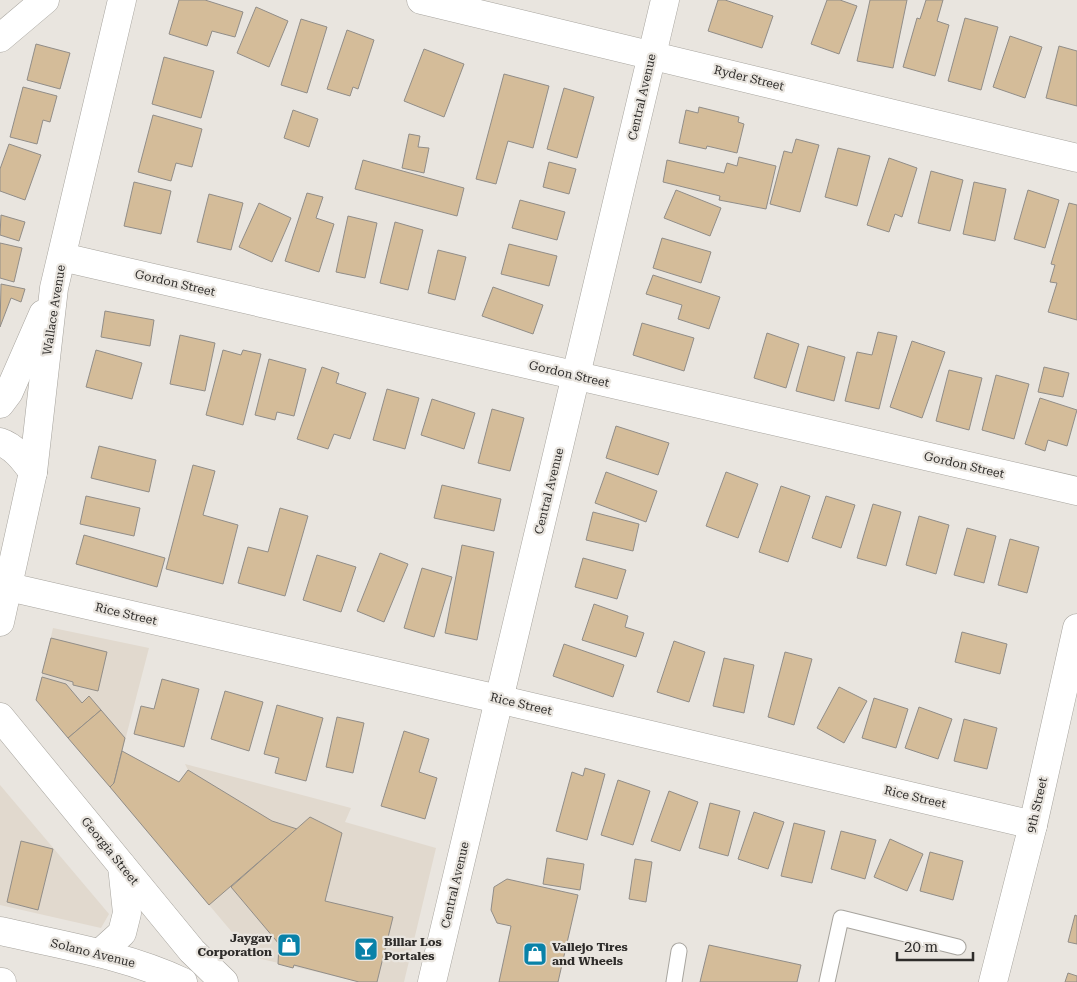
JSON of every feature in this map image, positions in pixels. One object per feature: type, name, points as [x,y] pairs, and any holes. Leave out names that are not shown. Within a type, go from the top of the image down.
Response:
[{"type":"street","points":[[0,38],[45,0]]},
{"type":"street","name":"Wallace Avenue","points":[[0,622],[33,472],[54,288],[122,0]]},
{"type":"street","name":"Ryder Street","points":[[421,0],[652,54],[1077,158]]},
{"type":"street","name":"Central Avenue","points":[[432,982],[665,0]]},
{"type":"street","name":"Gordon Street","points":[[62,257],[1077,491]]},
{"type":"street","points":[[0,404],[9,392],[54,288]]},
{"type":"street","points":[[0,442],[8,445],[20,455],[33,472]]},
{"type":"street","name":"Rice Street","points":[[9,587],[498,698],[1033,825]]},
{"type":"street","name":"9th Street","points":[[993,982],[1033,825],[1077,628]]},
{"type":"street","name":"Georgia Street","points":[[0,717],[192,951],[224,982]]},
{"type":"street","points":[[100,953],[122,933],[127,913],[122,866]]},
{"type":"street","name":"Solano Avenue","points":[[0,931],[100,953],[158,970],[183,982]]},
{"type":"lane","points":[[827,982],[841,918],[958,948]]},
{"type":"lane","points":[[674,982],[679,950]]},
{"type":"shaded area","points":[[53,628],[149,648],[122,752],[179,782],[188,770],[185,764],[351,808],[345,822],[436,848],[404,982],[359,982],[253,957],[36,700]]},
{"type":"shaded area","points":[[0,785],[109,914],[101,928],[0,905]]},
{"type":"building","points":[[179,0],[205,0],[243,12],[235,37],[212,31],[207,46],[169,34]]},
{"type":"building","points":[[718,0],[725,0],[773,16],[762,48],[708,31]]},
{"type":"building","points":[[827,0],[840,0],[857,6],[839,54],[811,44]]},
{"type":"building","points":[[870,0],[907,0],[893,68],[857,61]]},
{"type":"building","points":[[926,0],[943,0],[937,21],[949,25],[935,76],[903,67],[917,18],[920,19]]},
{"type":"building","points":[[256,7],[288,21],[269,67],[237,53]]},
{"type":"building","points":[[965,18],[998,27],[981,90],[948,81]]},
{"type":"building","points":[[301,19],[327,27],[307,93],[281,85]]},
{"type":"building","points":[[347,30],[374,40],[358,89],[353,87],[350,96],[327,89]]},
{"type":"building","points":[[1010,36],[1042,47],[1025,98],[993,87]]},
{"type":"building","points":[[36,44],[70,53],[60,89],[27,80]]},
{"type":"building","points":[[1059,46],[1077,51],[1077,106],[1046,98]]},
{"type":"building","points":[[424,49],[464,64],[444,117],[404,101]]},
{"type":"building","points":[[164,57],[214,71],[201,118],[152,104]]},
{"type":"building","points":[[504,74],[549,86],[533,148],[508,141],[496,184],[476,179]]},
{"type":"building","points":[[23,87],[57,96],[50,122],[43,120],[37,144],[10,137]]},
{"type":"building","points":[[564,88],[594,97],[577,158],[547,149]]},
{"type":"building","points":[[699,107],[739,117],[738,122],[744,124],[737,153],[707,146],[706,149],[679,143],[686,110],[698,113]]},
{"type":"building","points":[[293,110],[318,119],[309,147],[284,138]]},
{"type":"building","points":[[153,115],[202,129],[192,167],[176,163],[171,181],[138,172]]},
{"type":"building","points":[[409,134],[420,136],[418,147],[429,148],[424,173],[402,168]]},
{"type":"building","points":[[796,139],[819,145],[800,212],[770,204],[784,151],[792,153]]},
{"type":"building","points":[[9,144],[41,155],[25,200],[0,191],[0,169]]},
{"type":"building","points":[[838,148],[870,156],[857,206],[825,197]]},
{"type":"building","points":[[739,157],[776,166],[766,209],[719,200],[720,196],[663,182],[667,160],[724,173],[727,163],[737,166]]},
{"type":"building","points":[[889,158],[917,168],[902,217],[895,214],[889,232],[867,225]]},
{"type":"building","points":[[363,160],[464,188],[457,216],[355,189]]},
{"type":"building","points":[[549,162],[576,169],[569,194],[543,187]]},
{"type":"building","points":[[931,171],[963,180],[950,231],[918,223]]},
{"type":"building","points":[[134,182],[171,191],[161,234],[124,226]]},
{"type":"building","points":[[974,182],[1006,189],[995,241],[963,234]]},
{"type":"building","points":[[676,190],[721,208],[710,236],[664,218]]},
{"type":"building","points":[[1028,190],[1059,200],[1045,248],[1014,239]]},
{"type":"building","points":[[307,193],[323,197],[316,218],[334,224],[319,272],[285,261]]},
{"type":"building","points":[[209,194],[243,203],[231,250],[197,242]]},
{"type":"building","points":[[520,200],[565,212],[557,240],[512,228]]},
{"type":"building","points":[[259,203],[291,218],[272,262],[239,247]]},
{"type":"building","points":[[1069,203],[1077,205],[1077,320],[1048,312],[1057,283],[1050,282],[1055,265],[1051,264]]},
{"type":"building","points":[[1,215],[25,222],[19,241],[0,235]]},
{"type":"building","points":[[348,216],[377,223],[365,278],[336,272]]},
{"type":"building","points":[[395,222],[423,230],[408,290],[380,283]]},
{"type":"building","points":[[662,238],[711,252],[701,283],[653,268]]},
{"type":"building","points":[[0,243],[22,248],[14,282],[0,278]]},
{"type":"building","points":[[509,244],[557,256],[549,286],[501,274]]},
{"type":"building","points":[[438,250],[466,257],[455,300],[428,293]]},
{"type":"building","points":[[653,275],[720,297],[709,329],[678,319],[682,305],[646,294]]},
{"type":"building","points":[[1,284],[25,289],[21,302],[11,298],[0,327]]},
{"type":"building","points":[[493,287],[543,305],[533,334],[482,316]]},
{"type":"building","points":[[105,311],[154,320],[150,346],[101,337]]},
{"type":"building","points":[[642,323],[694,338],[684,371],[633,355]]},
{"type":"building","points":[[878,332],[897,336],[879,409],[845,401],[857,352],[872,355]]},
{"type":"building","points":[[767,333],[799,344],[786,388],[754,378]]},
{"type":"building","points":[[180,335],[215,343],[205,391],[170,384]]},
{"type":"building","points":[[912,341],[945,352],[922,418],[890,407]]},
{"type":"building","points":[[808,346],[845,357],[834,401],[796,391]]},
{"type":"building","points":[[96,350],[142,363],[132,399],[86,387]]},
{"type":"building","points":[[223,350],[241,355],[243,350],[261,354],[243,425],[206,415]]},
{"type":"building","points":[[269,359],[306,369],[294,416],[277,412],[275,420],[255,415]]},
{"type":"building","points":[[322,367],[339,373],[336,383],[366,393],[350,439],[334,434],[328,449],[297,439]]},
{"type":"building","points":[[1044,367],[1069,373],[1063,397],[1038,392]]},
{"type":"building","points":[[949,370],[982,378],[969,430],[936,421]]},
{"type":"building","points":[[996,375],[1029,384],[1014,439],[982,430]]},
{"type":"building","points":[[387,389],[419,398],[405,449],[373,440]]},
{"type":"building","points":[[1040,398],[1077,410],[1067,446],[1048,440],[1045,451],[1025,444]]},
{"type":"building","points":[[432,399],[475,413],[464,449],[421,435]]},
{"type":"building","points":[[492,409],[524,418],[510,471],[478,463]]},
{"type":"building","points":[[616,426],[669,443],[658,475],[606,458]]},
{"type":"building","points":[[99,446],[156,460],[149,492],[91,478]]},
{"type":"building","points":[[193,465],[215,471],[203,515],[238,525],[223,584],[166,569]]},
{"type":"building","points":[[606,472],[657,491],[646,522],[595,503]]},
{"type":"building","points":[[726,472],[758,484],[738,538],[706,526]]},
{"type":"building","points":[[442,485],[501,499],[494,531],[434,518]]},
{"type":"building","points":[[781,486],[810,496],[788,562],[759,552]]},
{"type":"building","points":[[86,496],[140,508],[134,536],[80,524]]},
{"type":"building","points":[[826,496],[855,505],[841,548],[812,538]]},
{"type":"building","points":[[873,504],[901,512],[886,566],[857,558]]},
{"type":"building","points":[[280,508],[308,516],[285,596],[238,583],[248,547],[268,552]]},
{"type":"building","points":[[593,512],[639,524],[633,551],[586,540]]},
{"type":"building","points":[[919,516],[949,525],[936,574],[906,565]]},
{"type":"building","points":[[967,528],[996,536],[984,583],[954,575]]},
{"type":"building","points":[[84,535],[165,558],[157,587],[76,564]]},
{"type":"building","points":[[1010,539],[1039,547],[1027,593],[998,585]]},
{"type":"building","points":[[462,545],[494,552],[477,640],[445,633]]},
{"type":"building","points":[[380,553],[408,564],[384,622],[357,611]]},
{"type":"building","points":[[317,555],[356,567],[341,612],[303,600]]},
{"type":"building","points":[[583,558],[626,570],[617,599],[575,587]]},
{"type":"building","points":[[422,568],[452,577],[434,637],[404,628]]},
{"type":"building","points":[[594,604],[628,616],[625,627],[644,633],[636,657],[582,640]]},
{"type":"building","points":[[962,632],[1007,644],[1000,674],[955,662]]},
{"type":"building","points":[[51,638],[107,652],[98,691],[73,685],[73,682],[42,673]]},
{"type":"building","points":[[674,641],[705,652],[689,702],[657,692]]},
{"type":"building","points":[[564,644],[624,665],[613,697],[553,676]]},
{"type":"building","points":[[785,652],[812,659],[794,725],[768,717]]},
{"type":"building","points":[[724,658],[754,665],[744,713],[713,706]]},
{"type":"building","points":[[42,677],[66,684],[82,703],[89,696],[101,710],[68,738],[36,700]]},
{"type":"building","points":[[162,679],[199,689],[184,747],[134,734],[141,706],[154,709]]},
{"type":"building","points":[[839,687],[867,701],[844,743],[817,728]]},
{"type":"building","points":[[225,691],[263,702],[249,751],[211,739]]},
{"type":"building","points":[[874,698],[908,709],[896,748],[862,738]]},
{"type":"building","points":[[277,705],[323,718],[306,781],[275,773],[279,758],[264,754]]},
{"type":"building","points":[[919,707],[952,719],[938,759],[905,748]]},
{"type":"building","points":[[101,710],[125,738],[114,783],[110,787],[68,738]]},
{"type":"building","points":[[337,717],[364,723],[353,773],[326,767]]},
{"type":"building","points":[[964,719],[997,728],[987,769],[954,761]]},
{"type":"building","points":[[404,731],[429,739],[419,772],[437,778],[425,819],[381,806]]},
{"type":"building","points":[[122,751],[179,782],[188,770],[272,821],[297,829],[209,905],[110,787],[114,783]]},
{"type":"building","points":[[585,768],[605,774],[587,840],[556,831],[572,772],[583,776]]},
{"type":"building","points":[[618,780],[650,791],[633,845],[601,835]]},
{"type":"building","points":[[669,791],[698,802],[680,851],[651,841]]},
{"type":"building","points":[[710,803],[740,811],[728,856],[699,848]]},
{"type":"building","points":[[754,812],[784,822],[768,869],[738,859]]},
{"type":"building","points":[[310,817],[342,833],[325,901],[393,917],[377,982],[359,982],[294,965],[293,968],[278,964],[279,944],[231,887]]},
{"type":"building","points":[[794,823],[825,831],[812,883],[781,876]]},
{"type":"building","points":[[841,831],[876,840],[865,879],[831,869]]},
{"type":"building","points":[[890,839],[923,854],[907,891],[874,877]]},
{"type":"building","points":[[21,841],[53,849],[38,910],[7,902]]},
{"type":"building","points":[[930,852],[963,861],[953,900],[920,891]]},
{"type":"building","points":[[547,858],[584,864],[580,890],[543,884]]},
{"type":"building","points":[[635,859],[652,862],[646,902],[629,899]]},
{"type":"building","name":"Vallejo Tires and Wheels","points":[[507,879],[578,895],[558,982],[499,982],[511,926],[497,923],[491,910],[494,887]]},
{"type":"building","points":[[1075,915],[1077,916],[1077,944],[1068,942]]},
{"type":"building","points":[[709,945],[801,965],[797,982],[700,982]]},
{"type":"building","points":[[1068,973],[1077,976],[1077,982],[1065,982]]},
{"type":"place","name":"Jaygav Corporation","points":[[289,945]]},
{"type":"place","name":"Billar Los Portales","points":[[366,949]]},
{"type":"place","name":"Vallejo Tires and Wheels","points":[[535,954]]}]
